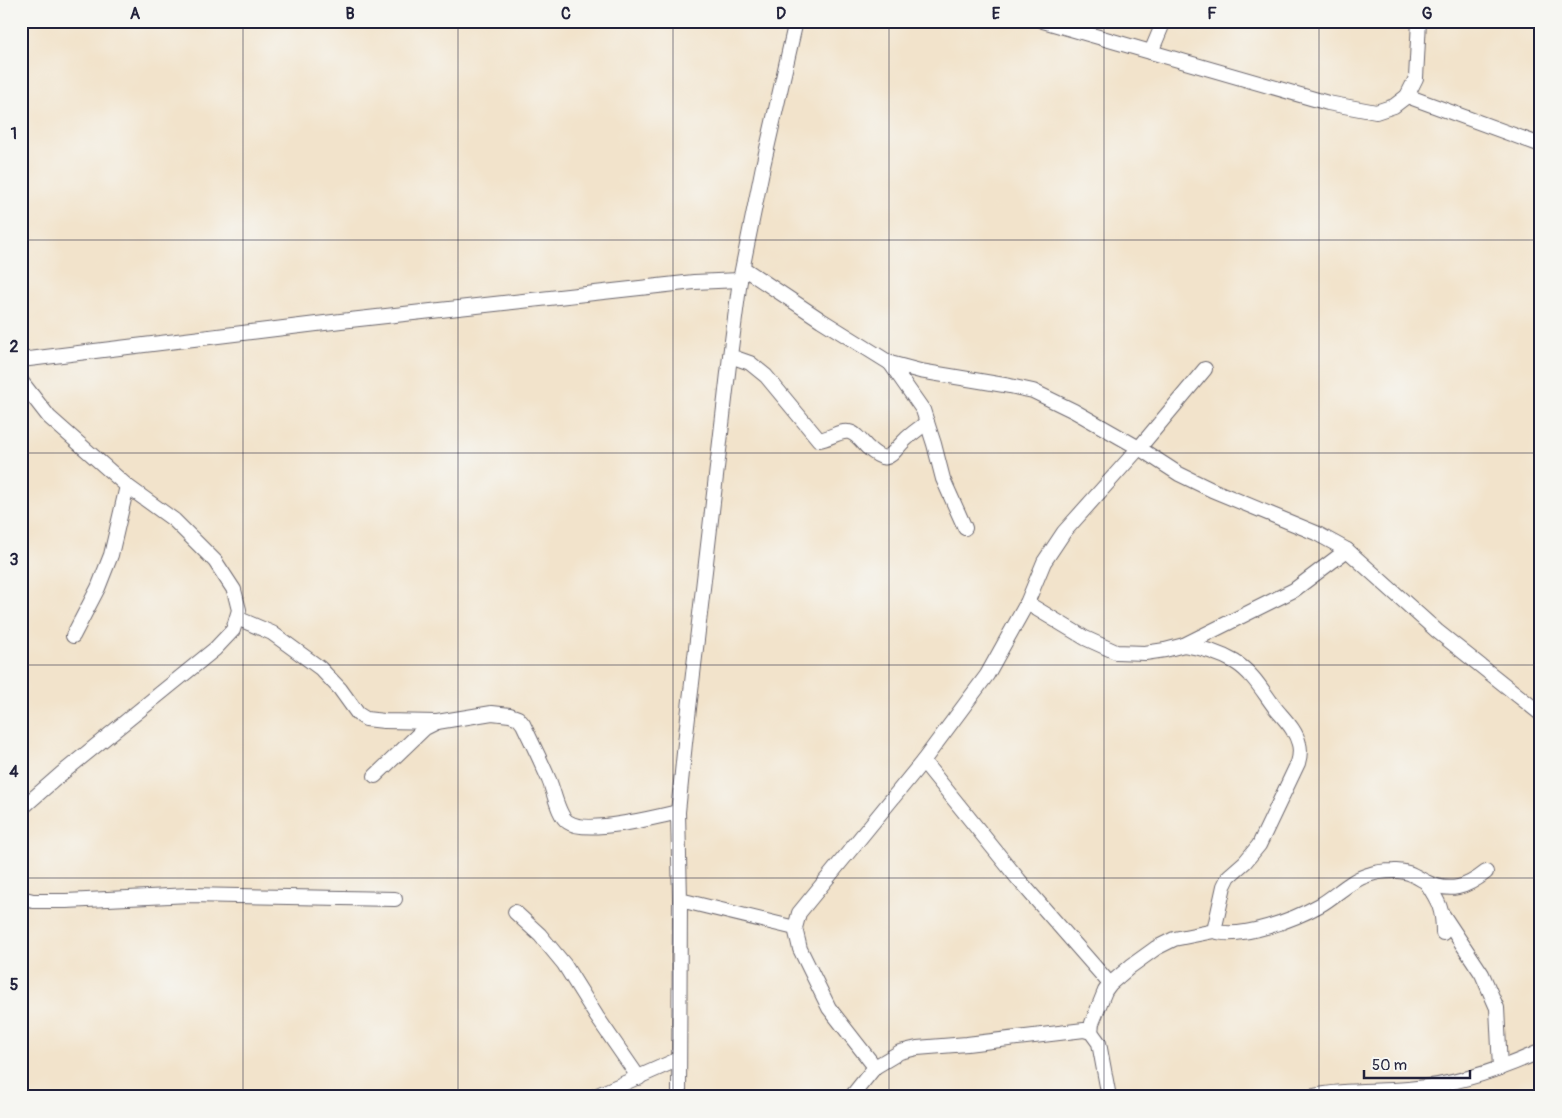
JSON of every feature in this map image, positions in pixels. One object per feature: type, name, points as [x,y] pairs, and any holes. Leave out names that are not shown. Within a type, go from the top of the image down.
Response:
[{"type":"street","points":[[679,1097],[680,900],[678,812],[685,743],[741,274],[796,21]]},
{"type":"street","points":[[1043,21],[1328,103],[1376,112],[1394,106],[1407,96],[1416,78],[1419,21]]},
{"type":"street","points":[[1151,52],[1164,21]]},
{"type":"street","points":[[1407,96],[1541,145]]},
{"type":"street","points":[[21,360],[341,321],[684,283],[741,274],[821,320],[890,363],[920,371],[1033,391],[1074,411],[1139,448],[1178,474],[1316,533],[1347,550],[1438,631],[1541,714]]},
{"type":"street","points":[[730,356],[750,363],[766,376],[819,440],[845,432],[852,432],[877,456],[883,459],[891,456],[906,439],[927,422]]},
{"type":"street","points":[[890,363],[923,410],[943,478],[965,528]]},
{"type":"street","points":[[875,1067],[829,1008],[800,949],[795,928],[799,913],[923,761],[987,674],[1027,602],[1044,562],[1064,532],[1139,448],[1205,369]]},
{"type":"street","points":[[21,382],[49,418],[127,486],[174,520],[215,562],[234,590],[239,610],[233,630],[215,649],[61,774],[21,809]]},
{"type":"street","points":[[73,636],[98,588],[110,555],[127,486]]},
{"type":"street","points":[[1027,602],[1085,638],[1116,652],[1145,653],[1184,644],[1294,590],[1347,550]]},
{"type":"street","points":[[237,618],[272,633],[320,668],[340,689],[358,714],[366,719],[392,722],[437,722],[492,713],[518,718],[524,724],[550,782],[561,814],[568,822],[581,827],[598,826],[641,821],[678,812]]},
{"type":"street","points":[[1184,644],[1207,648],[1237,663],[1249,674],[1288,723],[1300,744],[1298,763],[1264,836],[1252,854],[1229,876],[1224,886],[1214,930]]},
{"type":"street","points":[[375,776],[425,728],[437,722]]},
{"type":"street","points":[[923,761],[1019,880],[1110,984]]},
{"type":"street","points":[[1091,1032],[1099,1005],[1110,984],[1131,966],[1174,939],[1214,930],[1220,933],[1258,930],[1305,913],[1367,875],[1407,871],[1426,882],[1453,888],[1468,885],[1486,872]]},
{"type":"street","points":[[1426,882],[1437,898],[1443,916],[1482,974],[1497,1008],[1500,1068]]},
{"type":"street","points":[[21,898],[33,901],[66,901],[190,895],[395,899]]},
{"type":"street","points":[[680,900],[795,928]]},
{"type":"street","points":[[515,912],[540,935],[564,964],[597,1017],[639,1078]]},
{"type":"street","points":[[1443,916],[1443,933]]},
{"type":"street","points":[[851,1097],[875,1067],[900,1052],[917,1048],[1084,1030],[1091,1032],[1098,1042],[1108,1097]]},
{"type":"street","points":[[1309,1097],[1328,1093],[1409,1089],[1454,1081],[1500,1068],[1541,1051]]},
{"type":"street","points":[[593,1097],[680,1059]]}]
